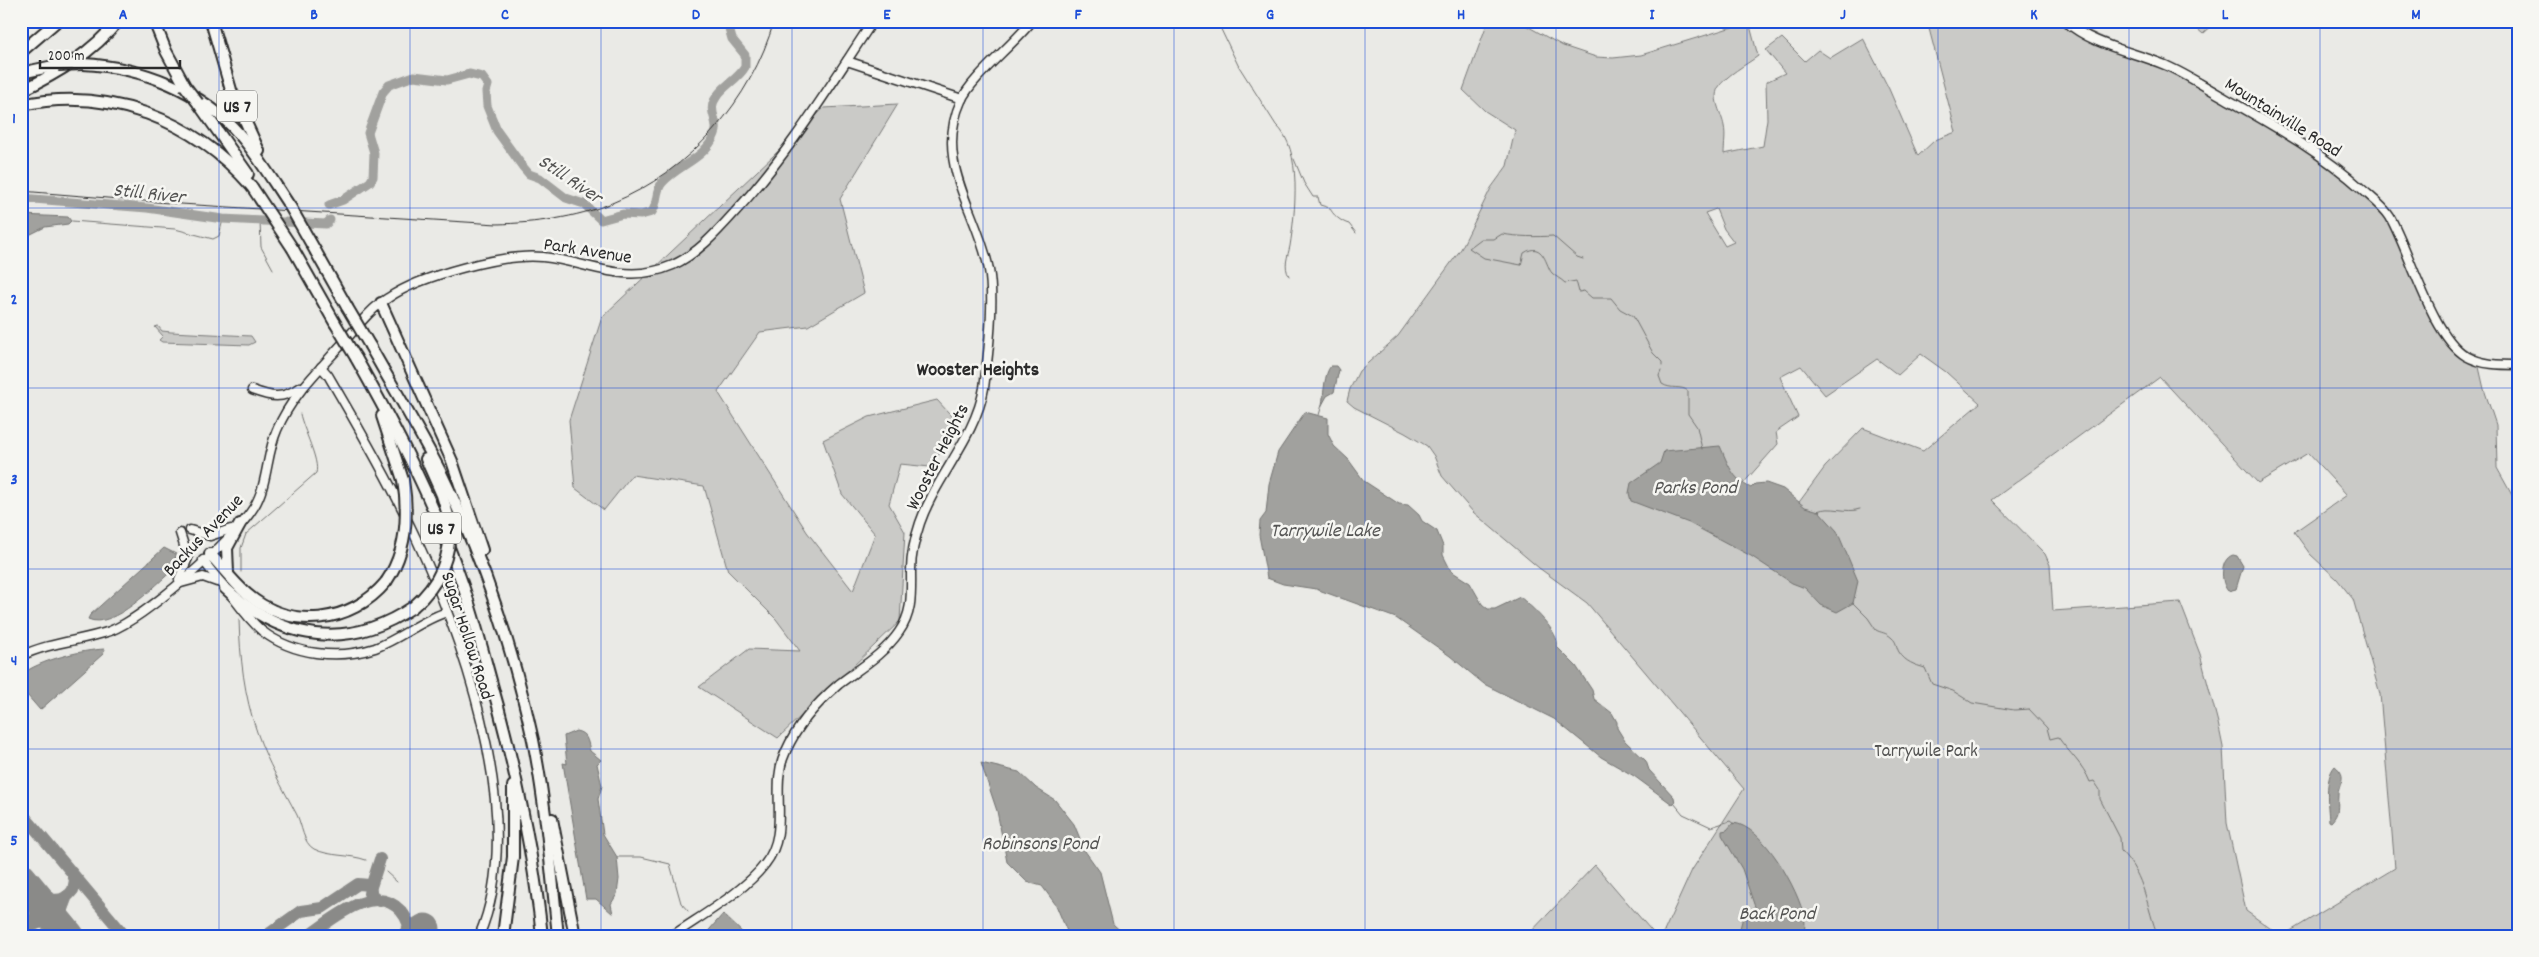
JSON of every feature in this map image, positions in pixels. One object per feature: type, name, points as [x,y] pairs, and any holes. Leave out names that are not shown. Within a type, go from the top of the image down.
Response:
[{"type":"highway","points":[[21,52],[53,21]]},
{"type":"highway","points":[[21,52],[57,21]]},
{"type":"highway","points":[[21,91],[53,75],[82,56],[118,21]]},
{"type":"highway","name":"US 7","points":[[154,21],[166,51],[185,86],[254,187],[293,249],[356,358],[404,445],[442,530],[471,610],[498,708],[526,824],[542,936]]},
{"type":"highway","name":"US 7","points":[[211,21],[220,57],[237,106],[276,185],[426,445],[458,511],[487,581],[513,660],[530,726],[545,809],[558,936]]},
{"type":"highway","points":[[21,72],[58,65],[108,66],[141,73],[172,85],[196,99],[234,128],[276,185]]},
{"type":"highway","points":[[21,105],[53,100],[81,100],[116,104],[151,114],[176,125],[206,144],[234,167],[254,187]]},
{"type":"highway","points":[[381,302],[456,473],[500,610],[513,660]]},
{"type":"highway","points":[[225,588],[241,602],[268,620],[290,629],[313,634],[336,635],[364,631],[392,620],[413,607],[434,586],[443,569],[448,551],[450,522],[440,490],[370,346]]},
{"type":"highway","points":[[207,557],[228,574],[247,594],[264,606],[283,615],[304,619],[335,616],[355,608],[372,597],[386,582],[399,559],[406,531],[407,506],[403,480],[388,430],[356,358]]},
{"type":"highway","points":[[228,574],[227,548],[240,524]]},
{"type":"highway","points":[[498,708],[511,773],[514,812],[512,871],[502,936]]},
{"type":"highway","points":[[530,726],[545,783],[575,936]]},
{"type":"main road","name":"Park Avenue","points":[[350,334],[381,302],[397,292],[425,280],[518,257],[551,258],[625,274],[651,272],[674,264],[709,240],[767,177],[873,21]]},
{"type":"main road","name":"Wooster Heights","points":[[672,936],[742,886],[762,868],[774,850],[779,833],[777,776],[787,748],[822,699],[892,642],[907,619],[912,604],[913,553],[920,523],[930,499],[980,407],[987,351],[990,271],[951,153],[952,129],[962,99],[968,88],[1014,43],[1032,21]]},
{"type":"main road","name":"Mountainville Road","points":[[2065,21],[2078,32],[2095,40],[2173,69],[2286,132],[2330,161],[2389,216],[2440,326],[2455,346],[2465,355],[2482,362],[2518,365]]},
{"type":"main road","points":[[846,61],[962,99]]},
{"type":"main road","name":"Backus Avenue","points":[[21,656],[41,648],[116,628],[135,618],[207,557],[240,524],[258,498],[278,427],[292,401],[350,334]]},
{"type":"main road","name":"Sugar Hollow Road","points":[[321,367],[328,376],[402,509],[432,574],[447,612],[478,714],[489,763],[496,812],[496,872],[491,902],[479,936]]},
{"type":"main road","points":[[252,390],[270,397],[278,397],[288,395],[308,382]]},
{"type":"main road","points":[[190,530],[205,536],[215,536],[240,524]]},
{"type":"main road","points":[[177,584],[188,558],[180,532]]},
{"type":"main road","points":[[207,557],[225,588],[253,622],[273,638],[297,649],[323,654],[349,654],[376,647],[422,622],[447,612]]},
{"type":"main road","points":[[177,584],[207,577],[225,588]]},
{"type":"green space","name":"Tarrywile Park","points":[[1488,21],[1518,21],[1563,46],[1596,57],[1613,58],[1641,55],[1749,22],[1758,56],[1736,70],[1722,83],[1716,93],[1725,129],[1724,154],[1763,146],[1767,119],[1766,82],[1785,73],[1766,50],[1782,38],[1805,61],[1818,50],[1830,58],[1863,38],[1889,89],[1918,156],[1935,140],[1956,132],[1927,21],[2056,21],[2066,29],[2073,23],[2198,77],[2297,136],[2345,169],[2374,195],[2386,212],[2433,308],[2446,330],[2461,345],[2476,354],[2484,389],[2496,425],[2497,468],[2518,506],[2518,936],[2282,936],[2395,868],[2380,694],[2353,599],[2337,579],[2310,554],[2294,532],[2347,495],[2308,453],[2258,483],[2160,377],[1992,500],[2045,554],[2050,565],[2053,611],[2180,602],[2200,654],[2218,723],[2223,747],[2227,823],[2246,911],[2281,936],[1662,936],[1692,870],[1744,789],[1587,603],[1539,568],[1473,512],[1442,476],[1434,456],[1427,446],[1354,407],[1347,401],[1350,389],[1359,371],[1398,336],[1461,249],[1491,188],[1507,166],[1515,130],[1485,111],[1463,90]],"holes":[[[1716,209],[1724,229],[1734,242],[1725,246],[1705,213]],[[1921,354],[1946,372],[1980,403],[1923,451],[1863,428],[1825,467],[1797,505],[1741,486],[1778,444],[1776,432],[1798,417],[1780,377],[1801,366],[1825,395],[1877,359],[1898,375]]]},
{"type":"green space","points":[[2188,21],[2217,21],[2203,34]]},
{"type":"green space","points":[[898,104],[840,199],[864,293],[808,326],[760,332],[718,392],[807,532],[853,591],[875,534],[842,494],[823,440],[869,417],[937,400],[960,425],[930,467],[900,464],[889,504],[905,532],[900,621],[778,738],[699,687],[749,649],[800,651],[776,619],[728,571],[704,486],[632,475],[604,510],[575,488],[569,420],[602,317],[824,108]]},
{"type":"green space","points":[[158,326],[162,331],[171,332],[251,336],[255,342],[249,345],[162,342],[159,340],[163,336],[155,327]]},
{"type":"green space","points":[[1595,865],[1656,936],[1527,936]]},
{"type":"water","points":[[21,215],[68,217],[71,221],[68,224],[45,227],[21,239]]},
{"type":"water","points":[[1331,366],[1336,366],[1339,370],[1334,392],[1327,396],[1322,405],[1326,379]]},
{"type":"water","name":"Tarrywile Lake","points":[[1305,412],[1328,418],[1328,434],[1334,446],[1348,459],[1364,481],[1399,504],[1408,505],[1419,515],[1422,521],[1437,531],[1443,546],[1443,555],[1451,571],[1470,583],[1482,604],[1488,609],[1495,609],[1520,597],[1537,613],[1550,627],[1557,641],[1557,647],[1576,666],[1592,690],[1594,699],[1612,713],[1617,722],[1617,728],[1625,741],[1646,761],[1649,770],[1674,797],[1675,803],[1672,804],[1634,776],[1601,757],[1554,719],[1484,684],[1450,656],[1396,618],[1316,589],[1283,584],[1267,578],[1259,535],[1260,521],[1266,513],[1269,484],[1278,452]]},
{"type":"water","name":"Parks Pond","points":[[1720,446],[1728,465],[1739,480],[1751,488],[1755,484],[1766,483],[1783,489],[1805,507],[1819,511],[1837,531],[1858,581],[1853,603],[1837,612],[1821,605],[1805,588],[1792,583],[1751,556],[1689,523],[1631,501],[1629,493],[1631,483],[1660,463],[1664,451]]},
{"type":"water","points":[[164,548],[176,554],[174,569],[134,604],[121,612],[98,621],[88,619],[90,615]]},
{"type":"water","points":[[2233,555],[2237,556],[2243,566],[2236,589],[2228,591],[2225,587],[2223,571],[2226,561]]},
{"type":"water","points":[[105,649],[103,654],[40,710],[21,688],[21,675],[38,665],[49,660],[85,651]]},
{"type":"water","points":[[576,731],[585,736],[590,751],[601,760],[597,764],[602,786],[598,799],[603,834],[617,857],[619,879],[617,894],[611,904],[613,914],[596,899],[586,899],[563,763],[567,764],[564,736]]},
{"type":"water","name":"Robinsons Pond","points":[[981,763],[1019,772],[1036,788],[1055,800],[1074,824],[1085,851],[1100,872],[1113,924],[1126,936],[1069,936],[1056,905],[1042,886],[1027,882],[1007,862],[997,811]]},
{"type":"water","points":[[2335,766],[2341,774],[2342,781],[2338,791],[2337,813],[2331,822],[2329,821],[2328,785]]},
{"type":"water","name":"Back Pond","points":[[1733,823],[1744,827],[1756,835],[1778,861],[1801,906],[1805,922],[1804,936],[1738,936],[1743,917],[1755,907],[1742,869],[1722,835],[1722,831],[1727,830]]},
{"type":"water","points":[[723,914],[746,936],[704,936]]},
{"type":"waterway","name":"Still River","points":[[329,205],[343,200],[370,182],[373,177],[374,153],[368,133],[383,92],[389,85],[414,76],[447,80],[469,74],[482,77],[488,85],[486,92],[487,106],[497,131],[529,174],[540,178],[566,198],[584,204],[601,220],[623,214],[641,215],[652,212],[662,183],[698,156],[711,143],[716,130],[712,109],[714,101],[721,91],[745,67],[745,55],[732,39],[727,21]]},
{"type":"waterway","points":[[1217,21],[1238,65],[1285,136],[1290,150],[1294,165],[1295,200],[1292,233],[1286,265],[1289,276]]},
{"type":"waterway","points":[[1294,159],[1304,183],[1313,197],[1318,197],[1320,205],[1330,208],[1343,222],[1349,224],[1356,233]]},
{"type":"waterway","name":"Still River","points":[[21,198],[147,208],[223,219],[326,224],[330,220]]},
{"type":"waterway","points":[[72,221],[175,229],[213,239],[219,236],[223,219]]},
{"type":"waterway","points":[[260,221],[261,247],[273,269]]},
{"type":"waterway","points":[[1583,259],[1577,257],[1553,236],[1502,234],[1494,239],[1481,239],[1469,248],[1484,258],[1521,265],[1524,253],[1531,250],[1540,252],[1552,273],[1565,283],[1576,281],[1579,292],[1584,291],[1592,298],[1611,298],[1620,309],[1633,316],[1653,353],[1662,362],[1662,366]]},
{"type":"waterway","points":[[1661,371],[1659,376],[1662,384],[1688,391],[1688,414],[1697,427],[1702,449]]},
{"type":"waterway","points":[[1319,415],[1322,405]]},
{"type":"waterway","points":[[241,572],[241,548],[246,534],[316,473],[316,461],[300,414]]},
{"type":"waterway","points":[[1817,511],[1823,509],[1849,511],[1860,509]]},
{"type":"waterway","points":[[1853,603],[1868,618],[1876,630],[1894,640],[1899,652],[1907,661],[1925,668],[1932,684],[1953,691],[1972,703],[2014,710],[2029,709],[2047,728],[2050,739],[2058,737],[2080,764],[2090,782],[2094,781],[2100,790],[2100,799],[2120,838],[2121,851],[2136,871],[2141,882],[2158,936]]},
{"type":"waterway","points":[[239,619],[243,676],[253,718],[261,743],[297,815],[307,843],[320,852],[366,860]]},
{"type":"waterway","points":[[1674,803],[1683,814],[1711,827],[1730,821],[1734,824]]},
{"type":"waterway","points":[[617,857],[641,857],[670,864],[681,903],[688,911]]},
{"type":"waterway","points":[[386,872],[397,882]]},
{"type":"taxiway","points":[[21,812],[125,936]]},
{"type":"taxiway","points":[[369,893],[380,859]]},
{"type":"taxiway","points":[[29,887],[46,898],[63,899],[73,890],[75,880],[72,873]]},
{"type":"taxiway","points":[[266,936],[301,911],[322,908],[358,884],[369,885],[372,895],[380,901]]},
{"type":"taxiway","points":[[30,889],[37,911],[31,926]]},
{"type":"taxiway","points":[[67,896],[61,912],[67,933]]},
{"type":"taxiway","points":[[308,936],[353,906],[378,900],[390,903],[401,911],[408,922],[408,936]]},
{"type":"taxiway","points":[[21,934],[39,923],[49,923],[67,933]]},
{"type":"runway","points":[[21,878],[69,936]]},
{"type":"runway","points":[[414,936],[425,929]]},
{"type":"railway","points":[[21,191],[181,204],[497,224],[541,221],[570,216],[612,203],[640,190],[667,173],[691,153],[714,130],[750,78],[764,50],[774,21]]},
{"type":"district","name":"Wooster Heights","points":[[978,368]]}]
